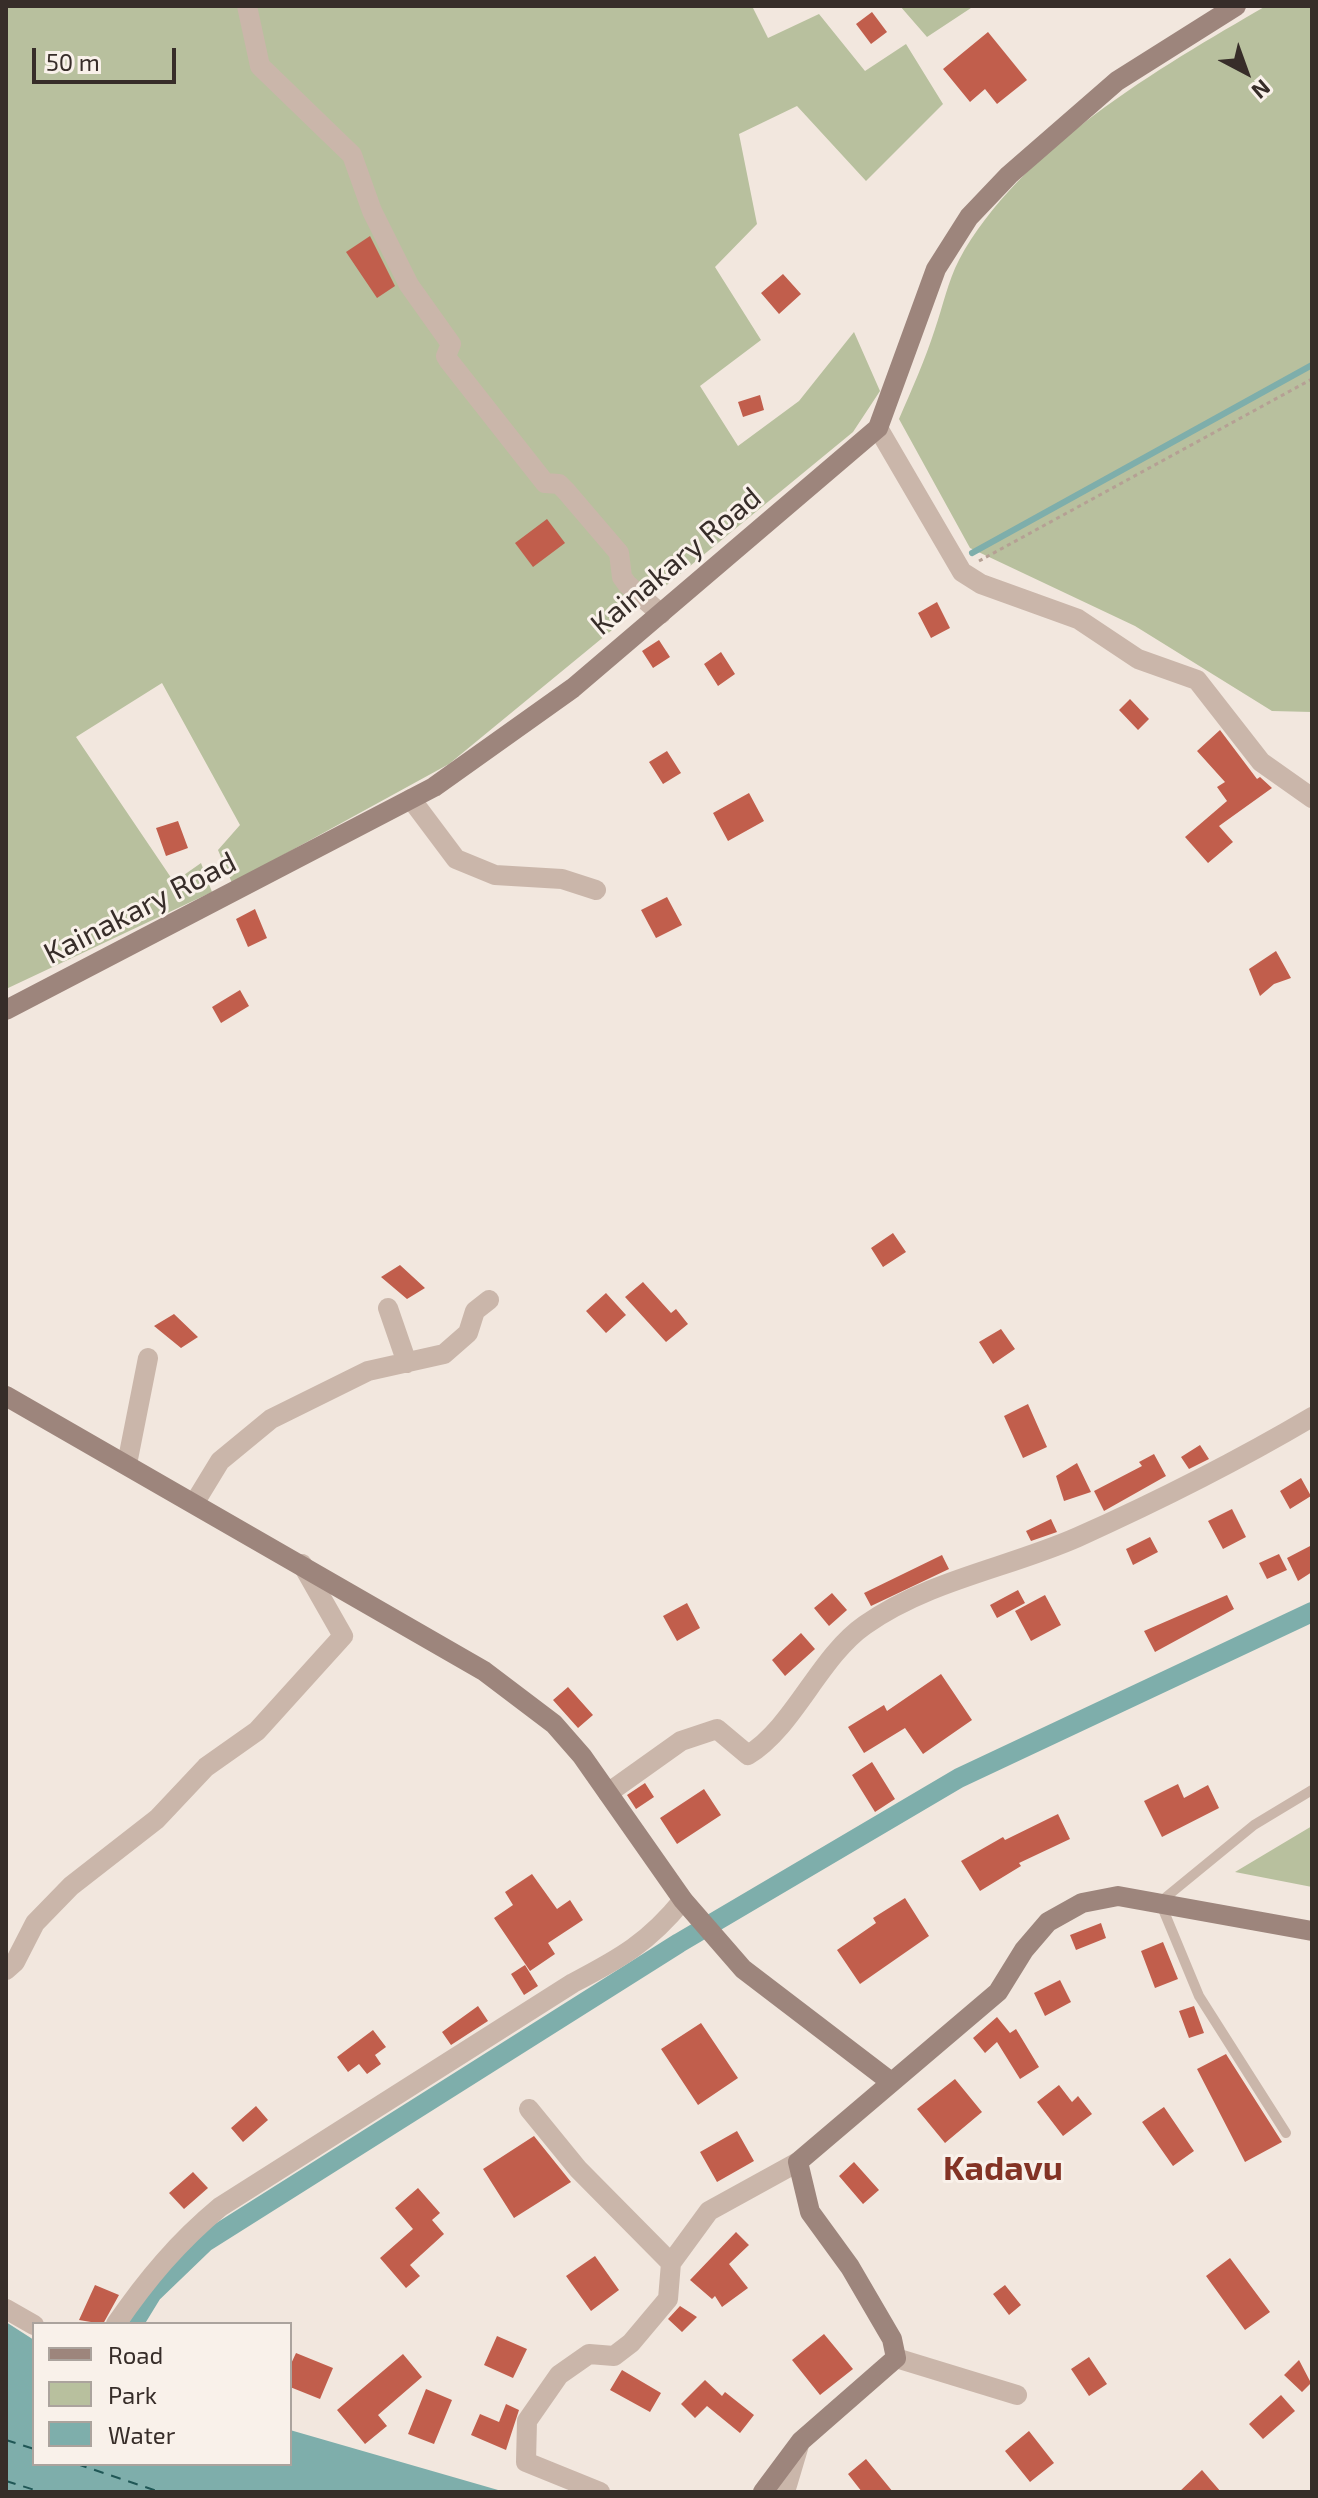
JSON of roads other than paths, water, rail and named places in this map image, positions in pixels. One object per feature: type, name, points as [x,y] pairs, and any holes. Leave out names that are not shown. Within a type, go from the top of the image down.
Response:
[{"type":"main road","name":"Kainakary Road","points":[[6,1010],[411,799],[504,740],[661,614],[878,428],[936,269],[969,217],[1052,134],[1117,81],[1236,6]]},
{"type":"main road","points":[[6,1396],[484,1671],[554,1724],[608,1793],[688,1906],[743,1969],[891,2082]]},
{"type":"main road","points":[[763,2492],[801,2441],[869,2385],[896,2358],[892,2339],[878,2315],[810,2212],[798,2162],[998,1992],[1024,1950],[1048,1922],[1082,1903],[1118,1896],[1312,1931]]},
{"type":"street","points":[[247,6],[260,66],[352,155],[372,211],[409,285],[451,344],[446,356],[449,361],[545,483],[559,484],[619,553],[622,577],[661,614]]},
{"type":"street","points":[[878,428],[962,572],[981,584],[1078,619],[1138,659],[1197,680],[1261,762],[1312,798]]},
{"type":"street","points":[[411,799],[456,859],[495,875],[562,879],[596,890]]},
{"type":"street","points":[[195,1502],[220,1461],[271,1419],[368,1371],[431,1360],[453,1348],[468,1333],[475,1311],[489,1300]]},
{"type":"street","points":[[388,1308],[407,1363]]},
{"type":"street","points":[[127,1464],[148,1358]]},
{"type":"street","points":[[608,1793],[681,1741],[717,1729],[748,1755],[768,1743],[800,1697],[862,1626],[915,1595],[1077,1537],[1312,1417]]},
{"type":"street","points":[[6,1970],[15,1962],[35,1923],[71,1886],[157,1819],[206,1767],[257,1731],[343,1636],[302,1564]]},
{"type":"street","points":[[117,2322],[154,2270],[185,2236],[220,2207],[573,1983],[631,1953],[688,1906]]},
{"type":"street","points":[[529,2109],[578,2169],[671,2263]]},
{"type":"street","points":[[600,2492],[526,2462],[527,2421],[559,2375],[589,2354],[614,2356],[631,2343],[668,2299],[671,2263],[709,2211],[798,2162]]},
{"type":"street","points":[[6,2309],[32,2324]]},
{"type":"street","points":[[896,2358],[1017,2395]]},
{"type":"street","points":[[785,2492],[801,2441]]},
{"type":"lane","points":[[1286,2133],[1199,1996],[1160,1902],[1254,1825],[1312,1790]]},
{"type":"water","points":[[6,2322],[32,2339],[32,2466],[292,2466],[292,2431],[505,2492],[6,2492]]},
{"type":"waterway","points":[[972,553],[1312,365]]},
{"type":"waterway","points":[[134,2322],[152,2293],[205,2242],[679,1943],[959,1778],[1312,1612]]},
{"type":"district","name":"Kadavu","points":[[1003,2169]]}]
